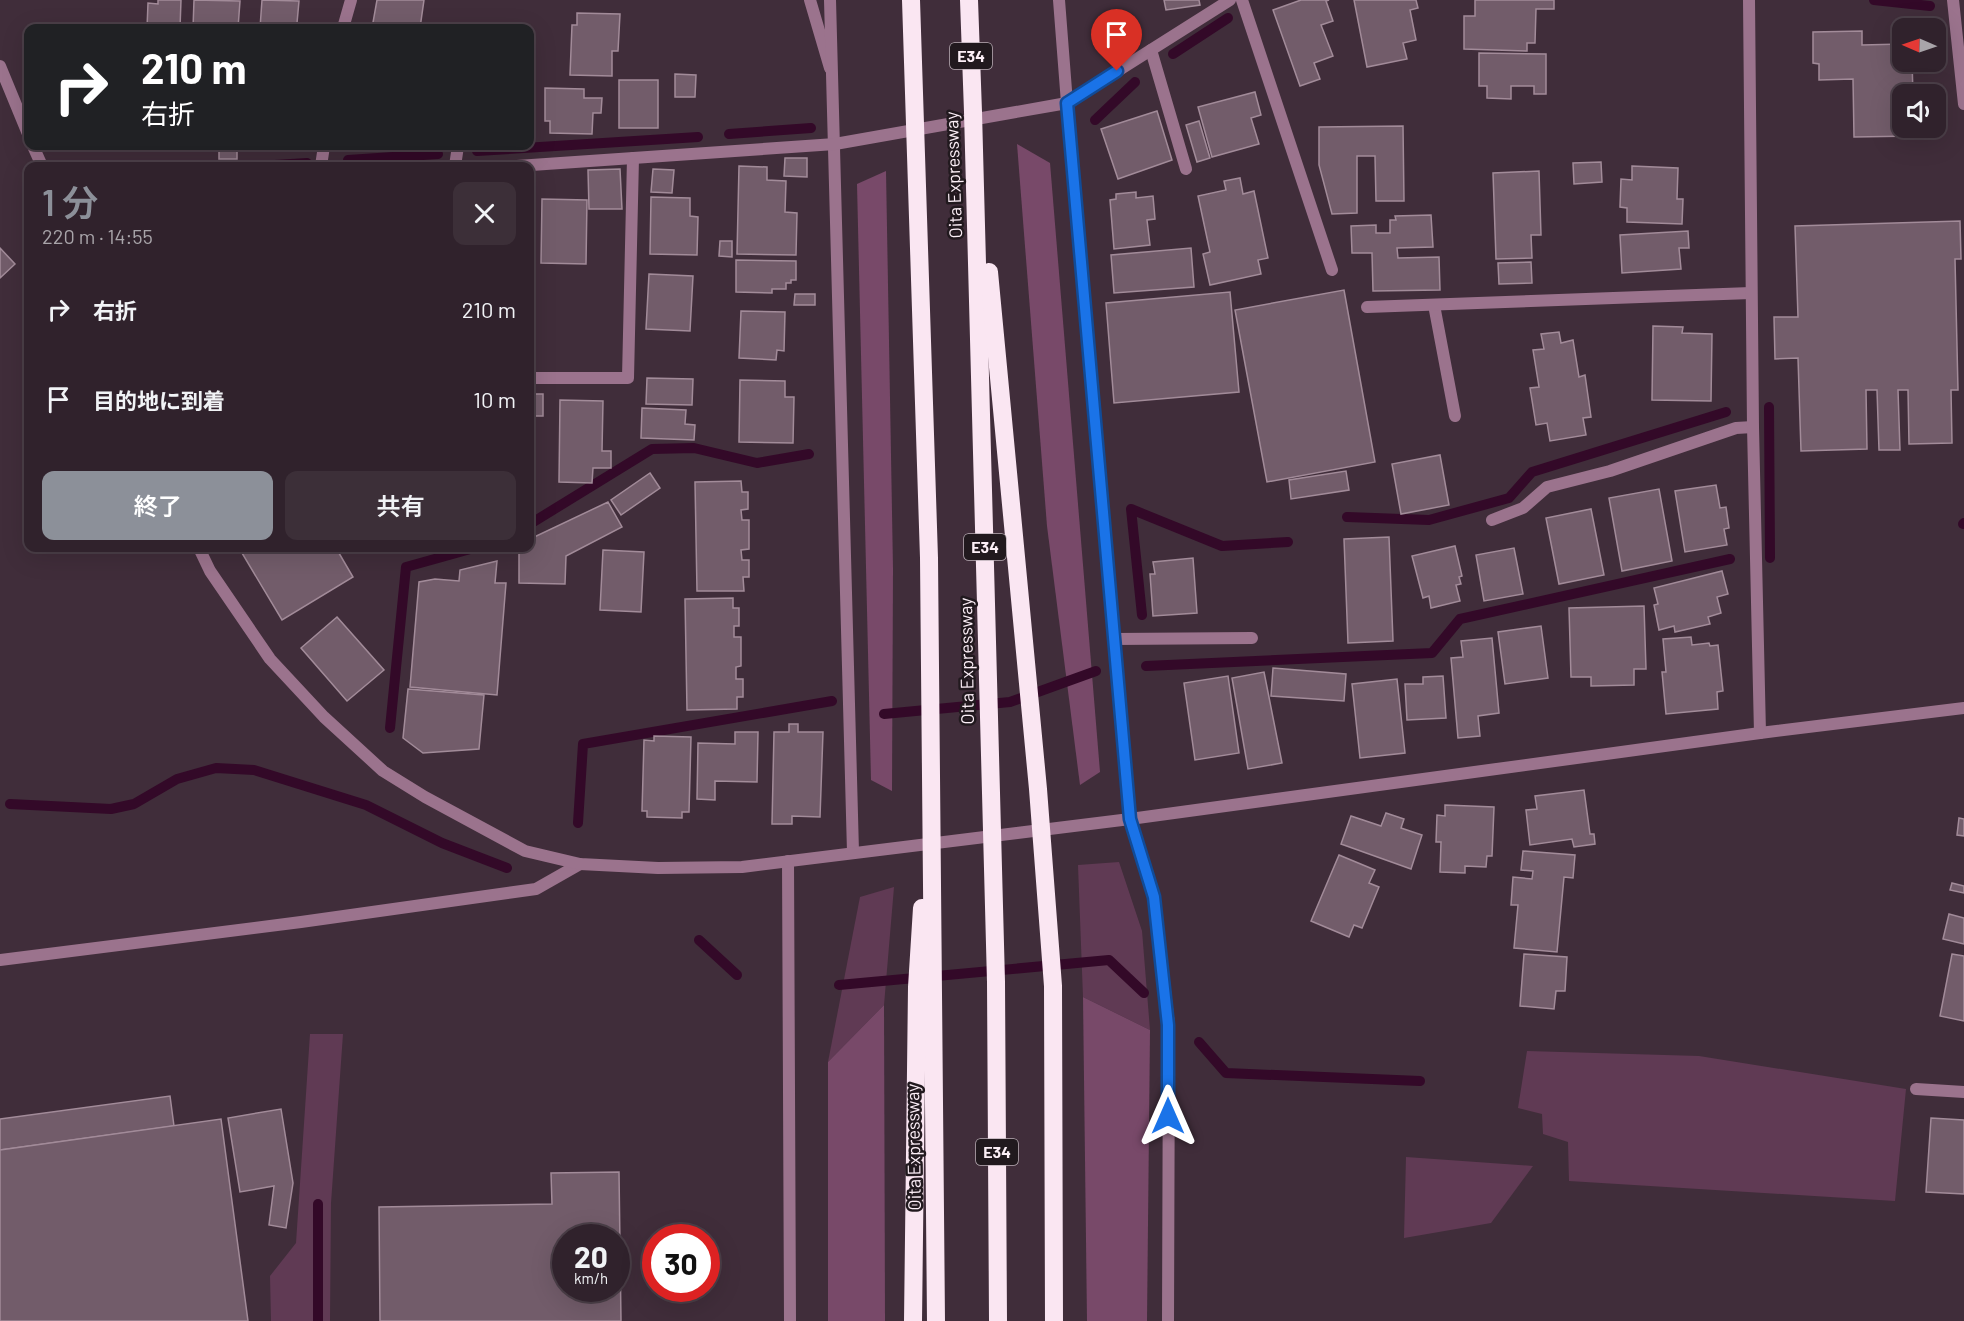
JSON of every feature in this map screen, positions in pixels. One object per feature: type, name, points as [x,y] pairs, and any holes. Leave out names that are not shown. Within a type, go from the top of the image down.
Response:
[{"type":"highway","name":"Oita Expressway","points":[[911,0],[928,534],[931,763],[925,986],[936,1321]]},
{"type":"highway","name":"Oita Expressway","points":[[969,0],[974,112],[996,982],[998,1321]]},
{"type":"highway","points":[[974,112],[1037,777],[1053,986],[1054,1321]]},
{"type":"highway","points":[[914,1321],[925,986]]},
{"type":"street","points":[[344,24],[351,0]]},
{"type":"street","points":[[810,0],[833,78]]},
{"type":"street","points":[[830,0],[853,852]]},
{"type":"street","points":[[1059,0],[1130,819],[1154,897],[1168,1025],[1168,1321]]},
{"type":"street","points":[[534,165],[835,144],[1067,103],[1230,0]]},
{"type":"street","points":[[1242,0],[1332,270]]},
{"type":"street","points":[[1749,0],[1753,427],[1760,733]]},
{"type":"street","points":[[1953,0],[1964,104]]},
{"type":"street","points":[[1151,50],[1186,169]]},
{"type":"street","points":[[0,66],[24,124]]},
{"type":"street","points":[[534,378],[628,378],[633,158]]},
{"type":"street","points":[[1367,307],[1751,293]]},
{"type":"street","points":[[1434,305],[1455,416]]},
{"type":"street","points":[[1492,520],[1523,508],[1547,487],[1610,471],[1736,428],[1753,427]]},
{"type":"street","points":[[201,552],[210,571],[270,660],[324,717],[383,771],[425,797],[525,851],[580,864],[658,868],[742,867],[1130,819],[1760,733],[1964,708]]},
{"type":"street","points":[[1114,639],[1252,638]]},
{"type":"street","points":[[788,861],[790,1321]]},
{"type":"street","points":[[0,960],[301,922],[536,889],[580,864]]},
{"type":"street","points":[[1916,1089],[1964,1092]]},
{"type":"shaded area","points":[[1017,144],[1050,163],[1100,772],[1080,785],[1047,526]]},
{"type":"shaded area","points":[[886,171],[893,569],[892,791],[871,780],[857,184]]},
{"type":"shaded area","points":[[1119,862],[1142,931],[1150,1030],[1083,997],[1078,865]]},
{"type":"shaded area","points":[[894,887],[884,1005],[828,1062],[860,897]]},
{"type":"shaded area","points":[[1083,997],[1150,1030],[1147,1321],[1087,1321]]},
{"type":"shaded area","points":[[884,1005],[885,1321],[828,1321],[828,1062]]},
{"type":"shaded area","points":[[310,1034],[343,1034],[331,1203],[330,1321],[271,1321],[270,1276],[296,1243]]},
{"type":"shaded area","points":[[1527,1051],[1699,1056],[1906,1089],[1895,1201],[1569,1181],[1568,1142],[1543,1134],[1542,1114],[1518,1108]]},
{"type":"shaded area","points":[[1406,1157],[1533,1166],[1491,1223],[1404,1238]]},
{"type":"building","points":[[158,0],[181,0],[180,24],[147,24],[148,3],[158,4]]},
{"type":"building","points":[[194,0],[240,1],[238,24],[193,24]]},
{"type":"building","points":[[262,0],[299,1],[297,23],[308,23],[308,24],[260,24]]},
{"type":"building","points":[[377,0],[424,0],[421,24],[373,24]]},
{"type":"building","points":[[1164,0],[1199,0],[1200,5],[1166,10]]},
{"type":"building","points":[[1301,0],[1329,0],[1326,1],[1333,21],[1321,25],[1333,56],[1314,63],[1320,79],[1300,86],[1273,10]]},
{"type":"building","points":[[1354,0],[1416,0],[1418,8],[1410,10],[1416,40],[1403,43],[1407,59],[1367,67]]},
{"type":"building","points":[[1475,0],[1554,0],[1554,9],[1536,9],[1535,43],[1527,43],[1527,51],[1464,49],[1464,16],[1475,16]]},
{"type":"building","points":[[577,13],[620,14],[618,51],[612,51],[612,76],[570,75],[572,25],[577,25]]},
{"type":"building","points":[[1862,31],[1862,45],[1892,44],[1892,72],[1912,72],[1913,84],[1892,84],[1892,136],[1854,137],[1853,79],[1819,80],[1819,64],[1813,63],[1813,32]]},
{"type":"building","points":[[1479,53],[1546,54],[1546,94],[1534,94],[1534,86],[1511,86],[1511,99],[1487,98],[1487,86],[1479,86]]},
{"type":"building","points":[[675,74],[696,75],[695,97],[675,97]]},
{"type":"building","points":[[619,80],[658,80],[658,128],[619,128]]},
{"type":"building","points":[[545,88],[584,89],[584,98],[602,98],[601,113],[593,113],[592,134],[550,133],[550,121],[545,121]]},
{"type":"building","points":[[1255,92],[1261,115],[1251,118],[1259,144],[1212,157],[1198,107]]},
{"type":"building","points":[[1157,111],[1172,160],[1118,179],[1101,129]]},
{"type":"building","points":[[1199,121],[1210,158],[1197,162],[1186,125]]},
{"type":"building","points":[[1403,126],[1404,201],[1376,201],[1375,156],[1357,156],[1357,213],[1332,214],[1319,165],[1319,127]]},
{"type":"building","points":[[219,150],[237,150],[237,159],[219,159]]},
{"type":"building","points":[[785,158],[807,158],[807,177],[784,176]]},
{"type":"building","points":[[1601,162],[1602,182],[1574,184],[1573,163]]},
{"type":"building","points":[[739,166],[767,167],[767,180],[786,181],[785,212],[797,213],[796,255],[737,254]]},
{"type":"building","points":[[1632,166],[1678,168],[1677,199],[1683,199],[1682,224],[1627,222],[1627,208],[1620,207],[1621,179],[1632,180]]},
{"type":"building","points":[[620,169],[622,209],[589,209],[588,170]]},
{"type":"building","points":[[653,169],[674,170],[672,193],[651,192]]},
{"type":"building","points":[[1539,171],[1541,235],[1531,235],[1532,258],[1496,259],[1493,173]]},
{"type":"building","points":[[1240,178],[1243,194],[1254,191],[1268,258],[1258,260],[1261,274],[1210,285],[1203,254],[1210,252],[1198,196],[1226,190],[1224,181]]},
{"type":"building","points":[[1136,192],[1136,198],[1153,196],[1155,219],[1147,220],[1150,245],[1114,249],[1110,200],[1116,199],[1116,194]]},
{"type":"building","points":[[651,197],[690,198],[690,216],[698,217],[697,255],[650,254]]},
{"type":"building","points":[[542,199],[587,200],[586,264],[541,263]]},
{"type":"building","points":[[1431,215],[1433,247],[1397,248],[1398,258],[1439,257],[1440,290],[1373,291],[1372,253],[1352,253],[1351,226],[1376,225],[1376,233],[1390,233],[1390,220],[1396,220],[1395,216]]},
{"type":"building","points":[[1960,221],[1961,259],[1955,259],[1958,390],[1951,390],[1952,443],[1909,444],[1908,390],[1898,390],[1900,450],[1879,450],[1877,390],[1866,390],[1867,449],[1801,451],[1798,358],[1775,359],[1774,317],[1798,317],[1795,226]]},
{"type":"building","points":[[1688,231],[1689,248],[1679,248],[1681,269],[1622,273],[1620,235]]},
{"type":"building","points":[[720,241],[732,241],[732,257],[719,256]]},
{"type":"building","points":[[0,248],[15,264],[0,278]]},
{"type":"building","points":[[1191,248],[1194,287],[1114,293],[1111,255]]},
{"type":"building","points":[[736,260],[796,261],[796,280],[786,283],[786,289],[772,289],[772,293],[736,292]]},
{"type":"building","points":[[1531,262],[1532,283],[1499,284],[1498,263]]},
{"type":"building","points":[[649,274],[693,276],[690,331],[646,329]]},
{"type":"building","points":[[1344,290],[1375,462],[1267,482],[1235,310]]},
{"type":"building","points":[[1230,292],[1239,392],[1114,403],[1106,303]]},
{"type":"building","points":[[795,294],[815,294],[815,305],[794,305]]},
{"type":"building","points":[[741,311],[785,312],[784,351],[777,350],[776,360],[739,358]]},
{"type":"building","points":[[1653,326],[1683,327],[1682,333],[1712,334],[1711,401],[1652,400]]},
{"type":"building","points":[[1559,332],[1561,343],[1573,340],[1579,377],[1585,375],[1591,417],[1583,418],[1586,435],[1550,441],[1547,423],[1536,425],[1530,388],[1539,387],[1533,350],[1544,349],[1541,334]]},
{"type":"building","points":[[647,378],[693,379],[692,405],[646,404]]},
{"type":"building","points":[[740,380],[785,381],[785,397],[794,397],[793,443],[739,442]]},
{"type":"building","points":[[534,394],[543,394],[543,416],[534,416]]},
{"type":"building","points":[[560,400],[603,401],[602,451],[611,451],[611,468],[593,468],[592,483],[559,482]]},
{"type":"building","points":[[642,408],[686,410],[685,424],[695,425],[694,440],[641,438]]},
{"type":"building","points":[[1440,455],[1449,505],[1401,514],[1392,464]]},
{"type":"building","points":[[1346,471],[1349,490],[1291,499],[1289,480]]},
{"type":"building","points":[[650,473],[660,488],[621,515],[611,500]]},
{"type":"building","points":[[741,481],[742,492],[748,492],[748,509],[741,510],[742,520],[749,520],[749,549],[741,550],[742,560],[749,560],[749,577],[743,577],[744,591],[697,591],[695,482]]},
{"type":"building","points":[[1716,485],[1720,508],[1726,507],[1729,528],[1724,529],[1727,545],[1685,552],[1675,491]]},
{"type":"building","points":[[1659,489],[1672,561],[1622,571],[1609,498]]},
{"type":"building","points":[[608,502],[622,527],[566,556],[565,584],[519,583],[519,552],[534,552],[534,537]]},
{"type":"building","points":[[1591,509],[1604,575],[1559,584],[1546,518]]},
{"type":"building","points":[[1389,537],[1393,641],[1348,643],[1344,539]]},
{"type":"building","points":[[1455,546],[1462,576],[1459,577],[1461,584],[1456,585],[1460,601],[1431,608],[1429,596],[1423,598],[1412,556]]},
{"type":"building","points":[[1514,548],[1523,594],[1484,601],[1476,555]]},
{"type":"building","points":[[603,550],[644,552],[641,612],[600,610]]},
{"type":"building","points":[[241,552],[338,552],[353,577],[282,620]]},
{"type":"building","points":[[1193,558],[1197,613],[1153,616],[1150,574],[1155,574],[1153,562]]},
{"type":"building","points":[[497,561],[495,583],[506,583],[497,695],[410,687],[419,582],[435,579],[459,581],[460,570]]},
{"type":"building","points":[[1722,571],[1728,594],[1717,597],[1721,613],[1708,617],[1710,624],[1675,632],[1674,626],[1659,630],[1654,605],[1658,604],[1654,588]]},
{"type":"building","points":[[733,598],[733,608],[739,608],[739,626],[734,626],[734,637],[741,637],[741,666],[736,667],[736,679],[743,679],[743,697],[737,697],[737,709],[687,710],[685,599]]},
{"type":"building","points":[[1644,606],[1646,669],[1634,669],[1634,685],[1591,686],[1591,677],[1571,677],[1569,608]]},
{"type":"building","points":[[337,617],[384,670],[347,701],[301,648]]},
{"type":"building","points":[[1541,626],[1548,678],[1505,684],[1498,632]]},
{"type":"building","points":[[1691,637],[1692,645],[1709,643],[1710,646],[1718,645],[1723,691],[1717,692],[1718,709],[1666,714],[1662,672],[1666,672],[1663,639]]},
{"type":"building","points":[[1492,638],[1499,713],[1478,716],[1480,736],[1458,738],[1451,658],[1463,657],[1461,641]]},
{"type":"building","points":[[1273,668],[1346,674],[1344,701],[1271,696]]},
{"type":"building","points":[[1264,672],[1282,763],[1248,769],[1232,678]]},
{"type":"building","points":[[1228,676],[1239,753],[1195,760],[1184,683]]},
{"type":"building","points":[[1443,676],[1446,718],[1407,720],[1405,684],[1423,684],[1423,677]]},
{"type":"building","points":[[1397,679],[1405,753],[1360,758],[1352,684]]},
{"type":"building","points":[[408,689],[484,695],[479,749],[423,753],[403,738]]},
{"type":"building","points":[[789,724],[798,724],[798,732],[823,732],[820,817],[792,816],[792,824],[772,824],[774,732],[789,732]]},
{"type":"building","points":[[735,732],[758,732],[757,782],[715,781],[715,800],[697,799],[698,743],[735,744]]},
{"type":"building","points":[[654,736],[691,737],[689,812],[682,812],[682,818],[647,817],[647,811],[642,811],[644,740],[654,741]]},
{"type":"building","points":[[1584,790],[1590,834],[1594,834],[1595,844],[1574,847],[1572,839],[1530,845],[1526,810],[1537,809],[1535,796]]},
{"type":"building","points":[[1445,805],[1494,807],[1492,856],[1487,856],[1486,867],[1465,866],[1465,873],[1440,872],[1441,842],[1436,842],[1437,815],[1445,816]]},
{"type":"building","points":[[1386,813],[1404,819],[1401,828],[1422,835],[1411,869],[1341,844],[1351,816],[1381,826]]},
{"type":"building","points":[[1959,818],[1964,819],[1964,836],[1957,835]]},
{"type":"building","points":[[1523,851],[1575,855],[1573,878],[1564,877],[1557,952],[1514,948],[1518,905],[1511,905],[1513,877],[1532,879],[1533,871],[1521,870]]},
{"type":"building","points":[[1339,855],[1375,870],[1369,883],[1379,887],[1362,928],[1354,925],[1349,937],[1311,921]]},
{"type":"building","points":[[1952,883],[1964,886],[1964,893],[1950,890]]},
{"type":"building","points":[[1949,914],[1964,918],[1964,944],[1943,939]]},
{"type":"building","points":[[1524,954],[1567,957],[1565,991],[1556,991],[1554,1009],[1520,1006]]},
{"type":"building","points":[[1952,954],[1964,956],[1964,1021],[1940,1016]]},
{"type":"building","points":[[170,1096],[174,1126],[0,1150],[0,1119]]},
{"type":"building","points":[[281,1109],[293,1183],[286,1228],[269,1225],[274,1186],[240,1192],[228,1118]]},
{"type":"building","points":[[1931,1118],[1964,1120],[1964,1194],[1926,1192]]},
{"type":"building","points":[[221,1119],[248,1321],[0,1321],[0,1150]]},
{"type":"building","points":[[619,1172],[620,1224],[552,1224],[552,1302],[621,1302],[621,1321],[380,1321],[379,1207],[552,1204],[551,1173]]},
{"type":"waterway","points":[[1874,0],[1930,6]]},
{"type":"waterway","points":[[1173,54],[1228,18]]},
{"type":"waterway","points":[[1095,120],[1135,82]]},
{"type":"waterway","points":[[729,134],[811,128]]},
{"type":"waterway","points":[[534,147],[698,137]]},
{"type":"waterway","points":[[477,151],[493,150]]},
{"type":"waterway","points":[[348,160],[438,154]]},
{"type":"waterway","points":[[1769,407],[1770,558]]},
{"type":"waterway","points":[[1347,517],[1429,520],[1509,498],[1532,472],[1726,412]]},
{"type":"waterway","points":[[534,522],[652,449],[694,448],[757,463],[809,454]]},
{"type":"waterway","points":[[1142,615],[1131,509],[1222,546],[1288,542]]},
{"type":"waterway","points":[[390,728],[406,567],[460,552]]},
{"type":"waterway","points":[[1146,666],[1432,653],[1460,619],[1730,559]]},
{"type":"waterway","points":[[884,714],[1010,702],[1096,671]]},
{"type":"waterway","points":[[578,823],[583,744],[832,701]]},
{"type":"waterway","points":[[10,804],[111,809],[134,804],[177,779],[216,768],[254,770],[366,805],[442,843],[507,868]]},
{"type":"waterway","points":[[699,940],[737,975]]},
{"type":"waterway","points":[[839,985],[1109,960],[1144,993]]},
{"type":"waterway","points":[[1199,1042],[1226,1073],[1420,1081]]},
{"type":"waterway","points":[[318,1204],[318,1321]]},
{"type":"route","points":[[1117,71],[1067,103],[1130,819],[1154,897],[1168,1025],[1168,1116]]}]
